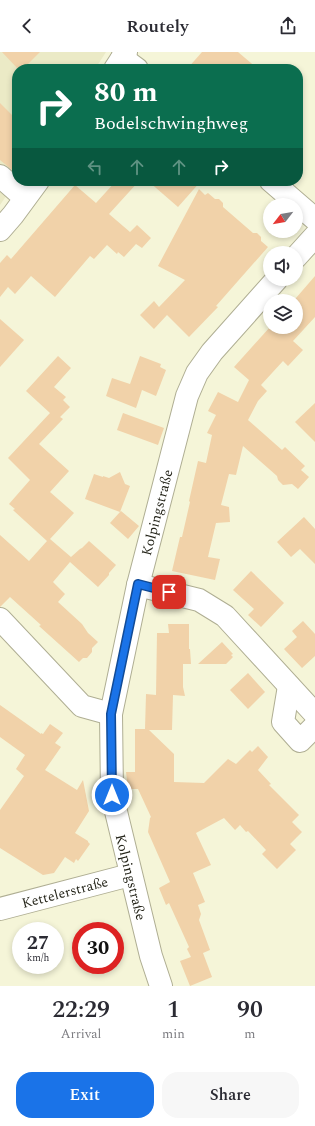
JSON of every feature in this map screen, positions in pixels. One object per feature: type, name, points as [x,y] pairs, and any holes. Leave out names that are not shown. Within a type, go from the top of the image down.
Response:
[{"type":"street","points":[[0,176],[25,198]]},
{"type":"street","points":[[0,230],[34,186]]},
{"type":"street","points":[[277,186],[315,219]]},
{"type":"street","points":[[303,250],[315,236]]},
{"type":"street","name":"Kolpingstraße","points":[[161,986],[150,956],[112,795],[111,714],[138,584],[187,396],[197,373],[212,352],[271,286]]},
{"type":"street","points":[[138,584],[199,600],[224,616],[315,714]]},
{"type":"street","points":[[0,619],[82,706],[111,714]]},
{"type":"street","points":[[288,686],[283,722],[300,741],[315,726]]},
{"type":"street","name":"Kettelerstraße","points":[[0,909],[130,875]]},
{"type":"shaded area","points":[[0,52],[106,52],[98,64],[12,64],[13,186],[0,205]]},
{"type":"building","points":[[2,52],[40,52],[28,64],[13,64]]},
{"type":"building","points":[[202,52],[238,52],[252,64],[191,64]]},
{"type":"building","points":[[0,103],[12,115],[12,170],[0,160]]},
{"type":"building","points":[[74,186],[76,186],[96,203],[111,186],[134,186],[109,214],[130,232],[137,225],[151,238],[142,248],[136,244],[124,257],[118,252],[117,254],[107,245],[94,259],[90,256],[55,297],[31,276],[15,294],[8,287],[0,297],[0,263],[7,255],[11,259]]},
{"type":"building","points":[[154,186],[197,186],[178,207]]},
{"type":"building","points":[[199,189],[205,195],[208,193],[215,199],[219,199],[223,203],[223,207],[253,233],[257,233],[261,237],[261,241],[267,246],[263,246],[263,253],[216,306],[218,307],[189,337],[167,315],[154,329],[140,315],[154,301],[159,307],[185,280],[158,266]]},
{"type":"building","points":[[315,276],[315,317],[303,330],[303,294],[299,294]]},
{"type":"building","points":[[0,319],[24,340],[0,367]]},
{"type":"building","points":[[264,334],[299,334],[293,341],[303,350],[288,366],[283,361],[261,385],[267,391],[258,401],[248,420],[282,450],[285,447],[305,466],[301,470],[309,477],[298,489],[292,484],[283,485],[278,480],[277,476],[243,446],[236,475],[229,474],[221,505],[229,507],[230,522],[216,523],[208,557],[220,559],[215,580],[172,571],[180,537],[182,537],[198,461],[206,463],[212,435],[207,433],[216,415],[208,411],[218,392],[238,402],[249,380],[234,367]]},
{"type":"building","points":[[58,356],[71,368],[54,387],[66,397],[63,400],[70,407],[60,417],[63,419],[39,444],[69,471],[50,492],[74,513],[50,539],[71,557],[89,541],[116,565],[98,587],[70,562],[53,582],[65,594],[58,602],[82,624],[88,633],[98,642],[92,648],[92,652],[87,658],[83,658],[79,662],[39,626],[41,625],[10,597],[0,607],[0,535],[29,561],[47,541],[14,511],[13,510],[15,509],[9,504],[30,480],[8,458],[50,413],[26,391]]},
{"type":"building","points":[[140,356],[161,364],[160,367],[166,370],[156,396],[142,390],[136,408],[106,396],[112,378],[130,384]]},
{"type":"building","points":[[315,403],[315,442],[295,422]]},
{"type":"building","points":[[123,413],[164,428],[158,445],[117,430]]},
{"type":"building","points":[[120,472],[125,484],[130,486],[120,512],[85,499],[94,474],[109,478]]},
{"type":"building","points":[[121,511],[139,526],[128,539],[110,523]]},
{"type":"building","points":[[304,517],[315,529],[315,564],[300,549],[291,557],[277,542]]},
{"type":"building","points":[[251,571],[284,603],[261,627],[248,615],[254,609],[233,590]]},
{"type":"building","points":[[303,621],[315,634],[315,656],[302,668],[284,649],[297,637],[292,631]]},
{"type":"building","points":[[168,624],[189,624],[189,649],[191,664],[183,664],[183,687],[185,696],[173,695],[172,730],[149,730],[174,754],[174,782],[204,783],[228,759],[236,764],[250,750],[252,752],[258,746],[268,757],[258,770],[271,784],[269,785],[299,815],[292,822],[302,832],[290,844],[296,850],[277,869],[262,854],[266,850],[248,831],[246,832],[240,825],[235,830],[224,818],[196,833],[211,865],[193,873],[205,902],[198,905],[201,914],[199,920],[210,950],[203,953],[212,977],[190,986],[180,961],[191,957],[187,949],[189,947],[169,903],[166,905],[159,888],[170,882],[148,832],[151,817],[138,789],[128,789],[126,772],[135,772],[135,729],[145,729],[146,694],[156,695],[157,633],[169,633]]},
{"type":"building","points":[[222,642],[233,654],[231,655],[233,657],[226,664],[198,664]]},
{"type":"building","points":[[248,673],[265,692],[248,709],[230,690]]},
{"type":"building","points":[[0,705],[41,734],[43,734],[50,724],[63,733],[55,743],[61,747],[45,770],[77,790],[83,780],[89,811],[75,833],[88,841],[90,844],[78,861],[76,859],[74,863],[65,857],[54,873],[43,875],[0,848],[0,810],[24,776],[16,769],[25,755],[0,737]]},
{"type":"route","points":[[112,795],[111,714],[138,584],[169,592]]}]
